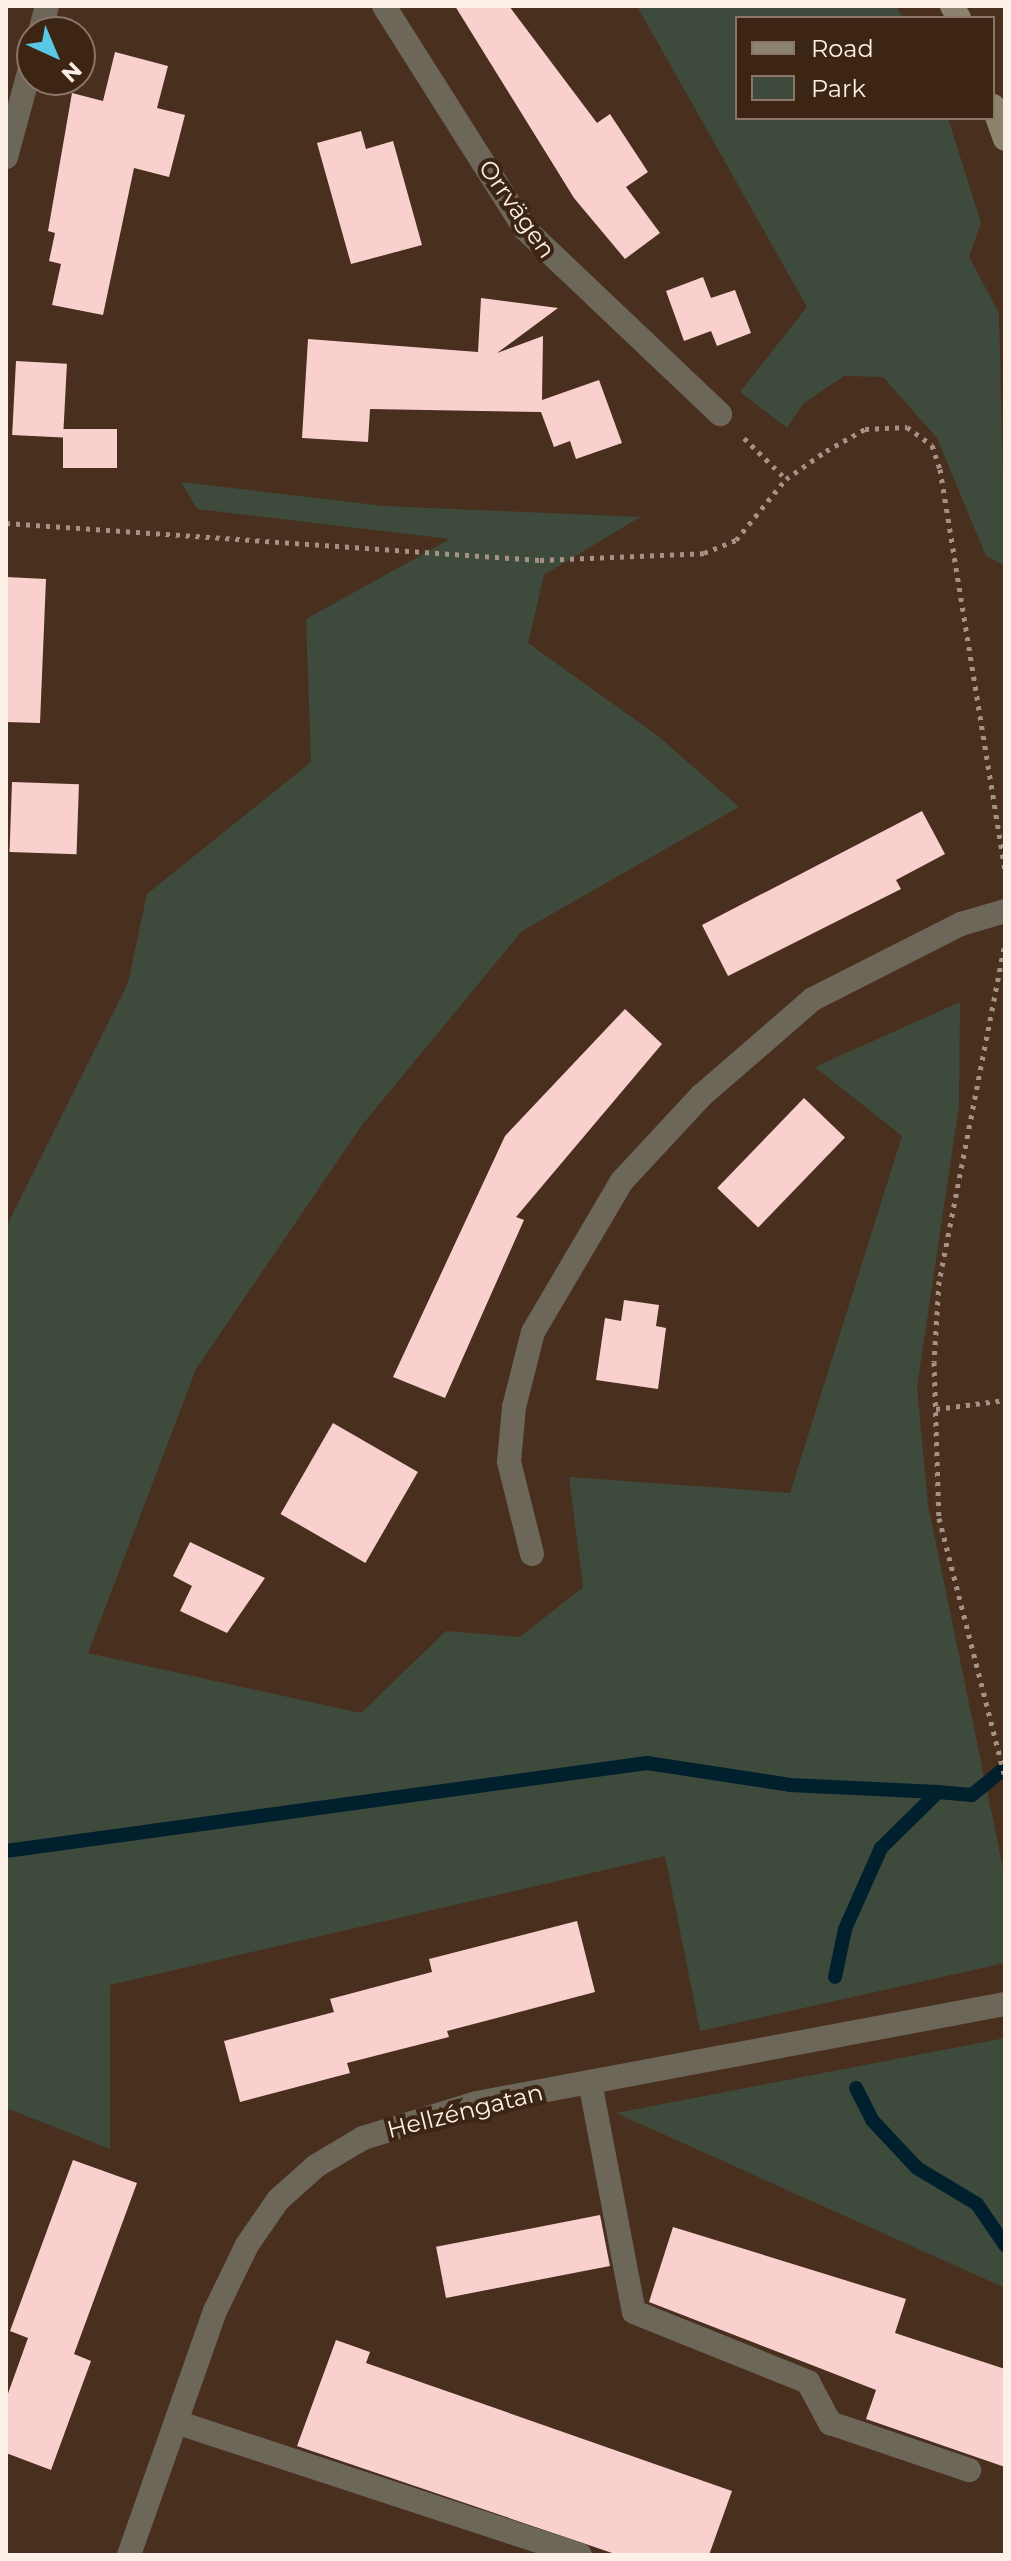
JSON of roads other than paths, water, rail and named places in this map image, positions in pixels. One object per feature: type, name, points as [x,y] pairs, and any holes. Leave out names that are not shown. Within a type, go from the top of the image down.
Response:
[{"type":"main road","points":[[995,112],[1005,139]]},
{"type":"street","name":"Orrvägen","points":[[384,6],[525,229],[720,414]]},
{"type":"street","points":[[6,157],[23,96]]},
{"type":"street","points":[[532,1554],[509,1462],[514,1407],[533,1332],[622,1181],[702,1095],[813,999],[961,924],[1005,911]]},
{"type":"street","name":"Hellzéngatan","points":[[129,2555],[176,2422],[247,2245],[278,2200],[316,2166],[418,2118],[590,2082],[1005,2004]]},
{"type":"street","points":[[590,2082],[634,2312],[808,2382],[830,2423],[969,2470]]},
{"type":"street","points":[[176,2422],[580,2555]]},
{"type":"waterway","points":[[6,1851],[647,1763],[790,1785],[938,1792]]},
{"type":"waterway","points":[[835,1977],[845,1929],[881,1848],[938,1792],[972,1795],[1005,1768]]},
{"type":"waterway","points":[[856,2088],[872,2120],[917,2168],[977,2204],[1005,2245]]}]
